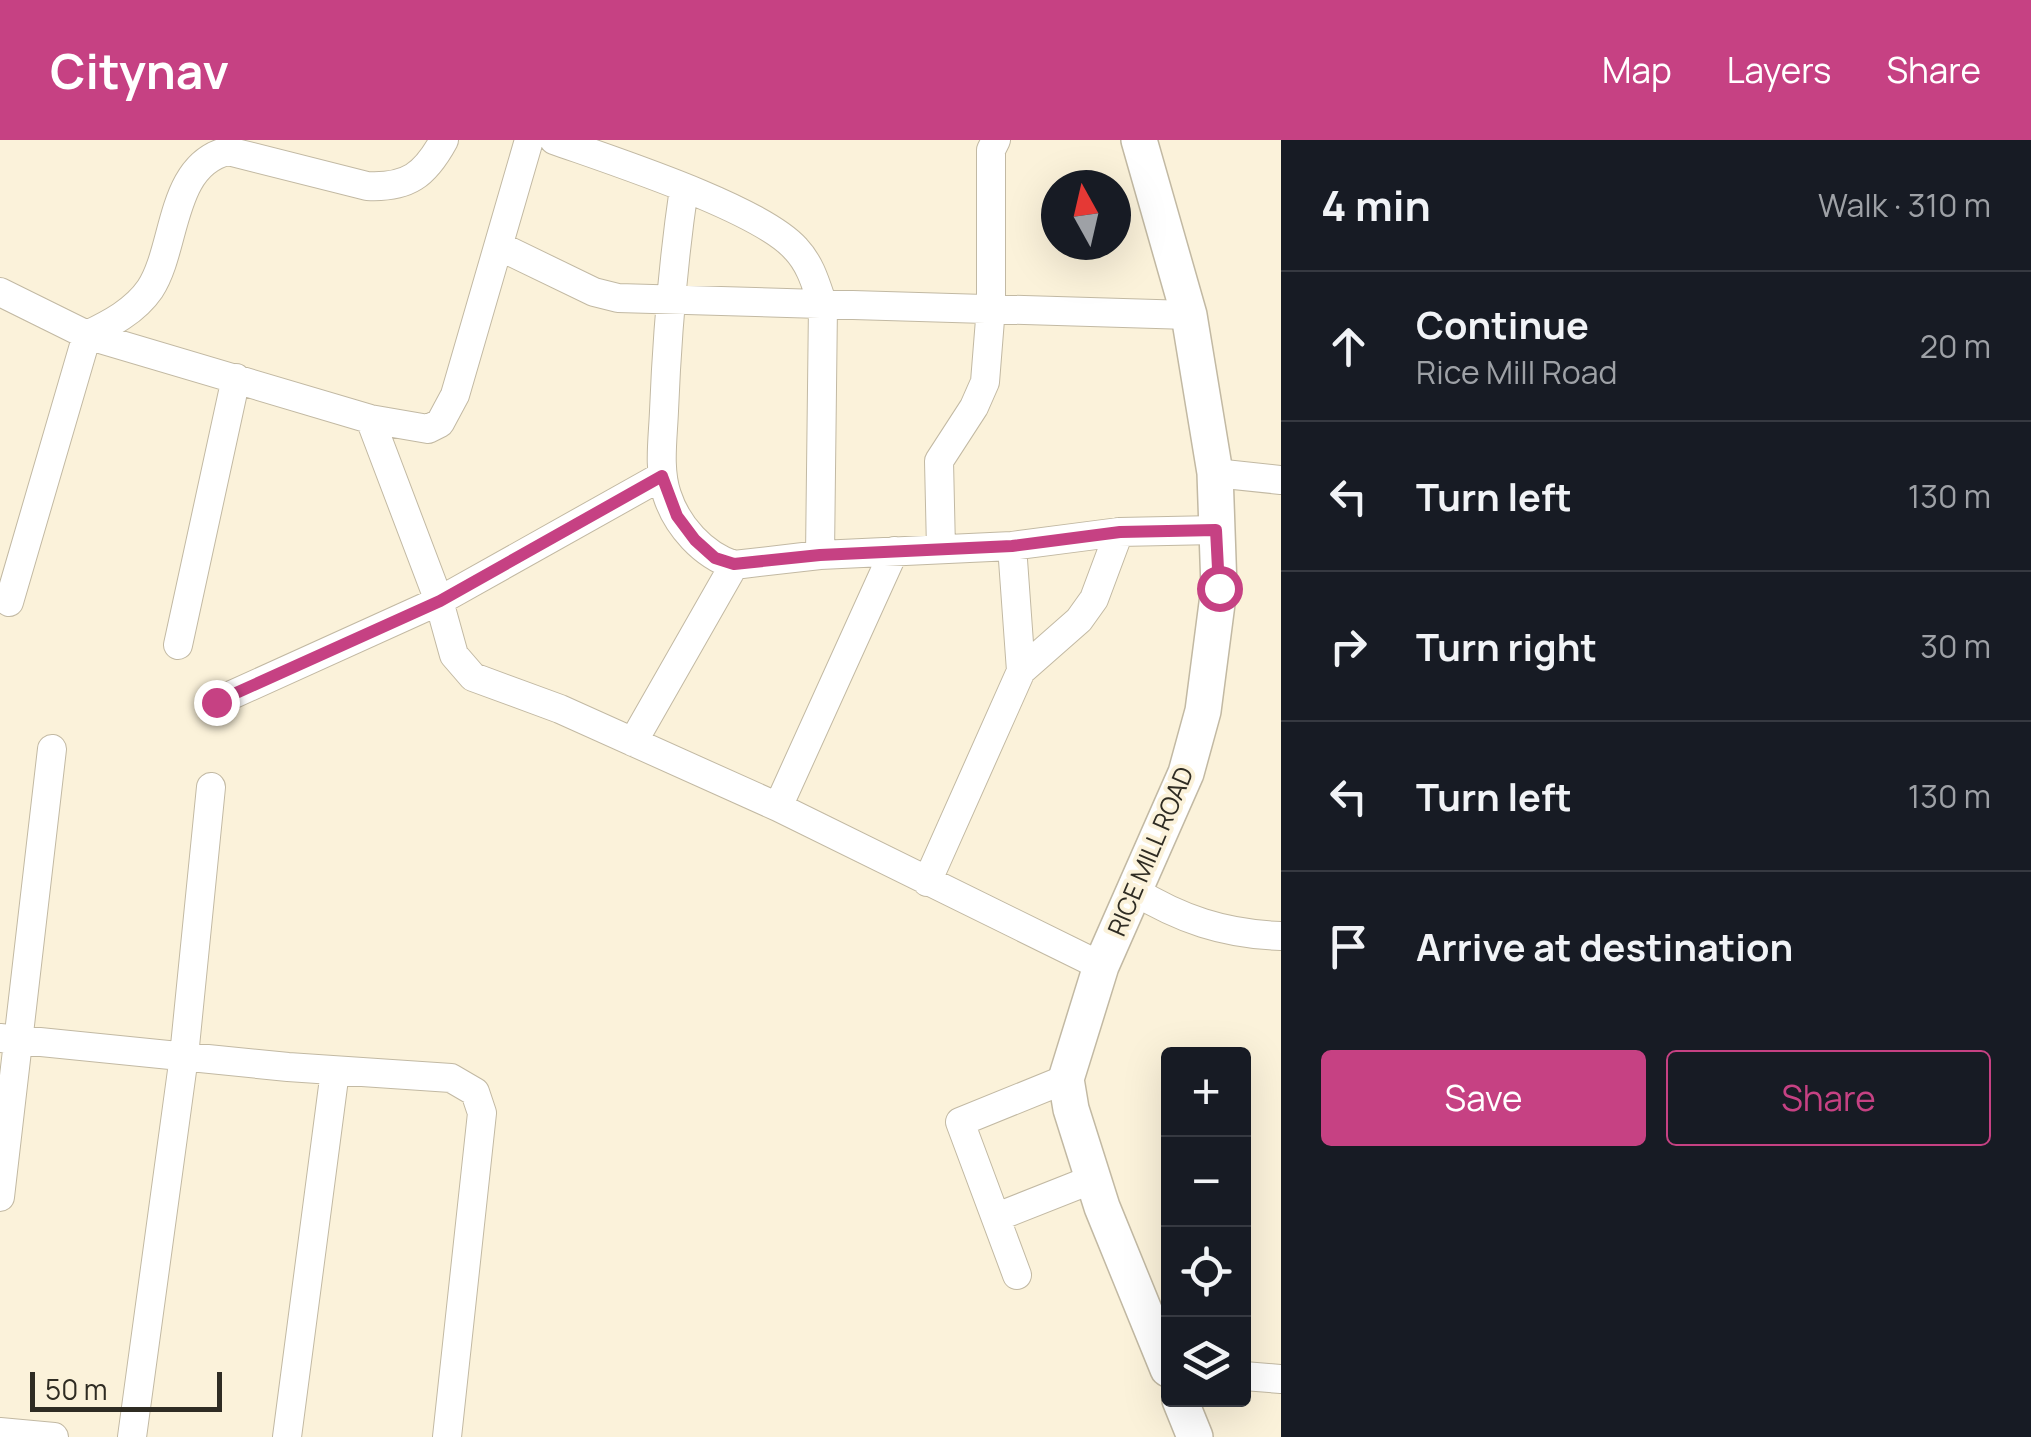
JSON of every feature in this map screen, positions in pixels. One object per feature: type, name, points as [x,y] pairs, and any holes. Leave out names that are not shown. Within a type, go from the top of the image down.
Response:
[{"type":"main road","name":"RICE MILL ROAD","points":[[1066,1080],[1102,966],[1186,773],[1203,711],[1219,588],[1215,473],[1189,316],[1138,140]]},
{"type":"main road","points":[[1066,1080],[1094,1179],[1161,1351]]},
{"type":"main road","points":[[1183,1407],[1195,1437]]},
{"type":"street","points":[[9,602],[87,335],[113,323],[151,288],[186,190],[212,155],[228,152],[367,186],[387,187],[410,182],[428,170],[444,140]]},
{"type":"street","points":[[0,292],[87,335],[370,418],[416,429],[440,423],[455,395],[529,140]]},
{"type":"street","points":[[554,140],[684,188],[753,220],[795,247],[812,272],[822,305],[820,555]]},
{"type":"street","points":[[940,549],[939,461],[974,407],[985,382],[991,307],[991,150],[996,140]]},
{"type":"street","points":[[684,188],[668,299],[662,476],[677,516],[715,558],[734,564],[820,555],[1012,546],[1120,532],[1216,530]]},
{"type":"street","points":[[501,247],[594,292],[618,298],[1189,316]]},
{"type":"street","points":[[178,645],[236,378]]},
{"type":"street","points":[[370,418],[440,601],[454,655],[473,677],[778,807],[1102,966]]},
{"type":"street","points":[[1215,473],[1281,480]]},
{"type":"street","points":[[216,702],[440,601],[662,476]]},
{"type":"street","points":[[927,882],[1021,671],[1079,620],[1094,599],[1120,532]]},
{"type":"street","points":[[1012,546],[1021,671]]},
{"type":"street","points":[[778,807],[894,551]]},
{"type":"street","points":[[632,742],[734,564]]},
{"type":"street","points":[[0,1197],[11,1039],[52,749]]},
{"type":"street","points":[[132,1437],[184,1056],[211,787]]},
{"type":"street","points":[[1133,890],[1174,916],[1199,924],[1281,936]]},
{"type":"street","points":[[11,1039],[451,1078],[467,1086],[481,1101],[447,1437]]},
{"type":"street","points":[[287,1437],[334,1070]]},
{"type":"street","points":[[1017,1275],[960,1122],[1066,1080]]},
{"type":"street","points":[[997,1217],[1094,1179]]},
{"type":"street","points":[[1251,1377],[1281,1379]]},
{"type":"street","points":[[0,1432],[54,1437]]},
{"type":"route","points":[[216,702],[440,601],[662,476],[667,497],[695,540],[715,558],[734,564],[820,555],[1012,546],[1120,532],[1216,530],[1219,588]]}]
